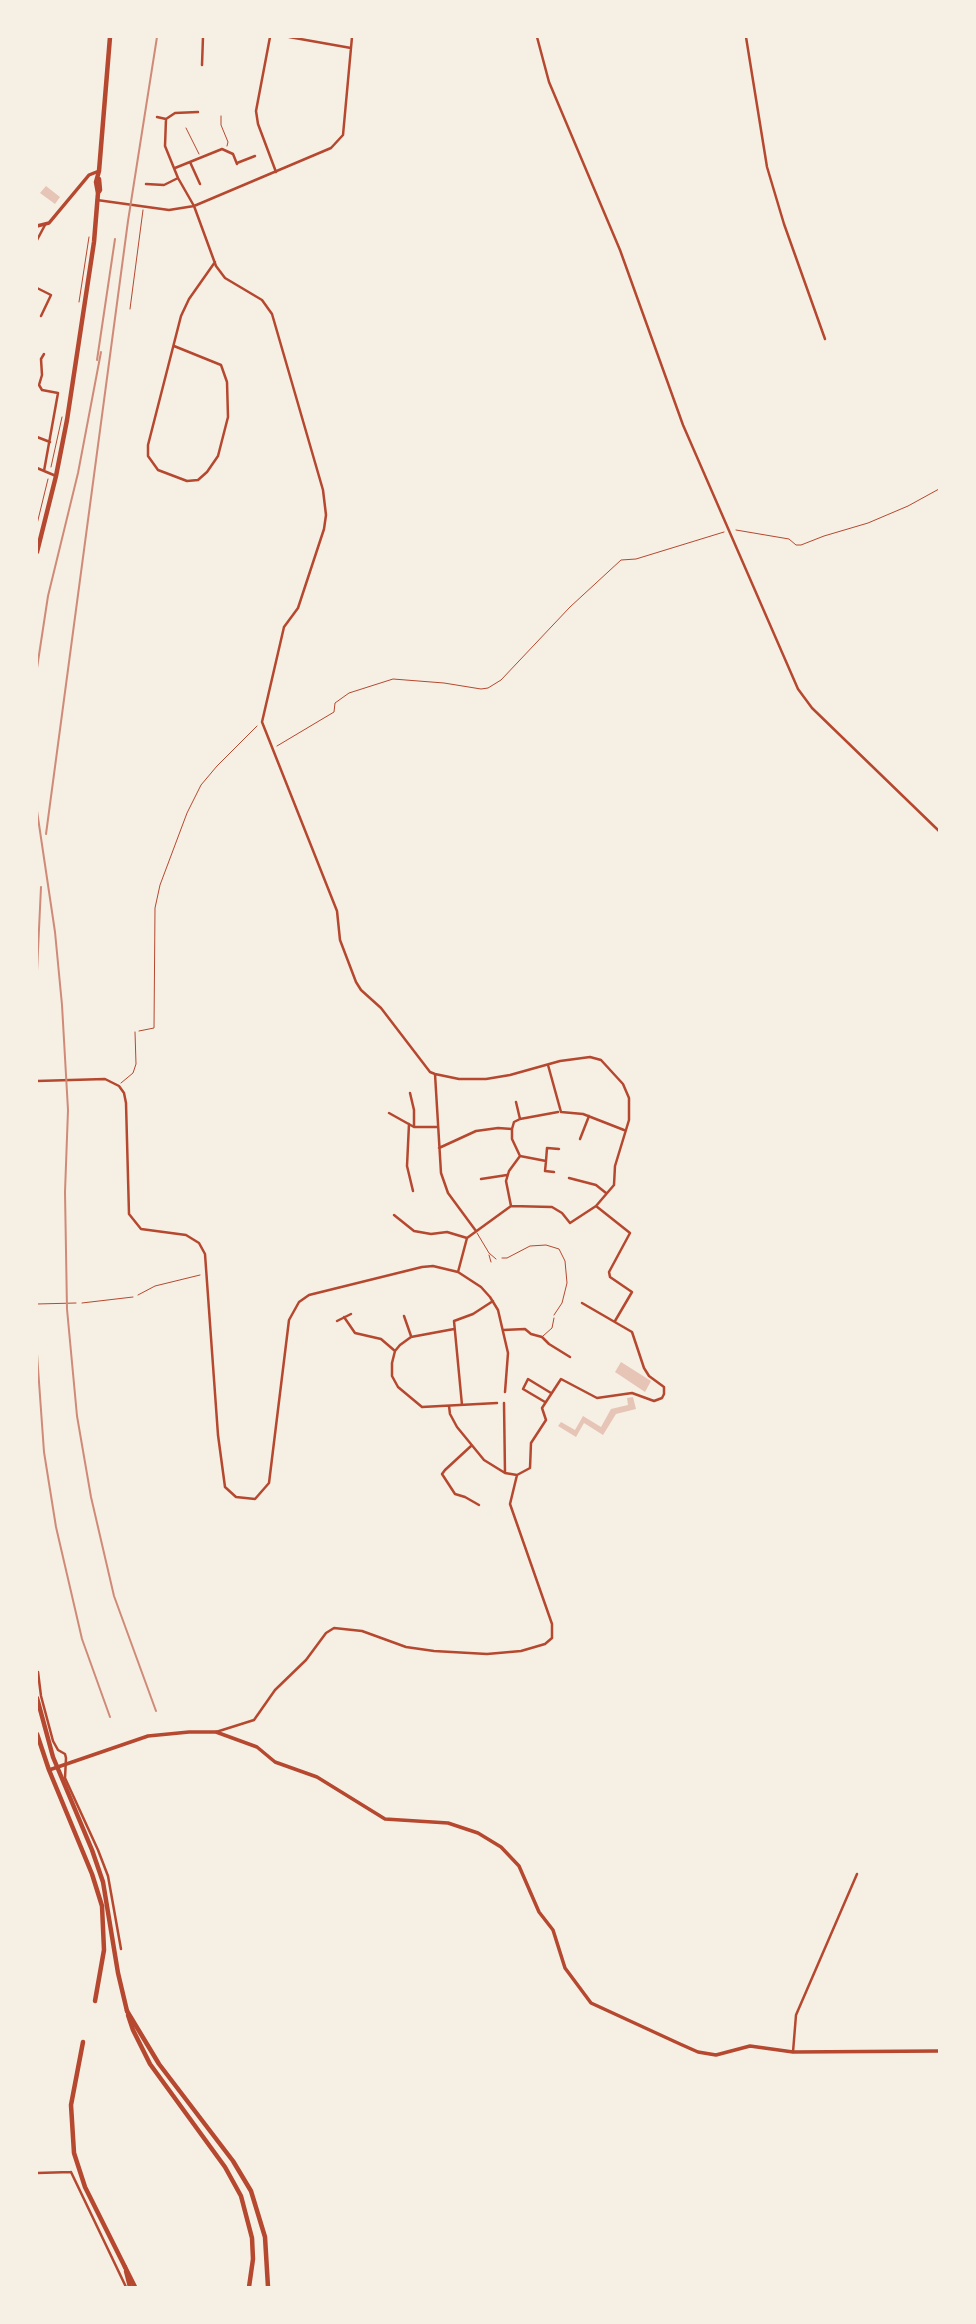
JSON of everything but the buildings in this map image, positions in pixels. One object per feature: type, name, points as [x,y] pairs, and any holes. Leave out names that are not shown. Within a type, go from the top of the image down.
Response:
[{"type":"main road","points":[[37,552],[67,420],[94,243],[98,193],[96,182],[99,179],[110,37]]},
{"type":"main road","points":[[37,1698],[57,1768],[103,1882],[118,1973],[133,2030],[150,2064],[225,2166],[245,2206],[252,2238],[253,2259],[249,2287]]},
{"type":"main road","points":[[37,1734],[102,1906],[104,1950],[95,2001]]},
{"type":"main road","points":[[127,2011],[159,2064],[246,2181],[262,2225],[267,2248],[268,2287]]},
{"type":"main road","points":[[83,2042],[71,2105],[71,2130],[77,2164],[90,2199],[125,2267],[131,2287]]},
{"type":"street","points":[[202,65],[203,37]]},
{"type":"street","points":[[270,37],[256,111],[258,124],[276,172]]},
{"type":"street","points":[[289,37],[351,48]]},
{"type":"street","points":[[97,200],[169,210],[194,206],[331,148],[343,135],[352,37]]},
{"type":"street","points":[[537,37],[549,82],[620,250],[683,425],[803,697],[939,831]]},
{"type":"street","points":[[747,37],[767,167],[784,224],[825,338]]},
{"type":"street","points":[[156,117],[166,119],[175,113],[198,112]]},
{"type":"street","points":[[166,119],[165,146],[178,178],[194,206],[215,262],[225,278],[261,300],[272,314],[316,462],[326,514],[324,529],[298,608],[284,627],[261,722],[337,911],[340,940],[356,982],[381,1008],[430,1072],[459,1079],[486,1079],[590,1058],[601,1060],[623,1084],[629,1098],[629,1120],[615,1166],[614,1185],[596,1206],[570,1223],[562,1213],[552,1207],[511,1206],[467,1238],[458,1272]]},
{"type":"street","points":[[174,169],[222,149],[233,154],[237,164],[255,156]]},
{"type":"street","points":[[190,162],[200,184]]},
{"type":"street","points":[[37,240],[45,225],[55,218],[89,175],[99,171]]},
{"type":"street","points":[[146,184],[164,184],[178,178]]},
{"type":"street","points":[[37,226],[45,225]]},
{"type":"street","points":[[174,346],[221,365],[227,382],[229,417],[226,433],[218,456],[198,480],[177,479],[158,471],[152,465],[148,446],[181,316],[189,299],[215,262]]},
{"type":"street","points":[[37,288],[51,295],[41,316]]},
{"type":"street","points":[[44,354],[41,359],[42,375],[39,385],[42,390],[58,393],[44,471]]},
{"type":"street","points":[[38,394],[42,390]]},
{"type":"street","points":[[37,437],[50,442]]},
{"type":"street","points":[[37,468],[56,476]]},
{"type":"street","points":[[548,1065],[561,1112],[575,1112],[626,1130]]},
{"type":"street","points":[[435,1074],[439,1164],[444,1184],[460,1212],[476,1231]]},
{"type":"street","points":[[37,1081],[105,1079],[119,1086],[126,1103],[129,1214],[141,1229],[186,1236],[199,1243],[205,1254],[218,1435],[225,1486],[236,1497],[255,1499],[269,1483],[289,1320],[299,1302],[309,1295],[411,1269],[433,1266],[458,1272],[481,1287],[493,1301],[508,1353],[505,1392]]},
{"type":"street","points":[[410,1093],[414,1127]]},
{"type":"street","points":[[516,1102],[520,1119]]},
{"type":"street","points":[[520,1156],[512,1139],[514,1122],[558,1112]]},
{"type":"street","points":[[390,1113],[414,1127],[437,1127]]},
{"type":"street","points":[[580,1139],[589,1116]]},
{"type":"street","points":[[409,1124],[407,1166],[413,1191]]},
{"type":"street","points":[[439,1148],[476,1131],[512,1129]]},
{"type":"street","points":[[554,1172],[545,1171],[547,1148],[559,1149]]},
{"type":"street","points":[[520,1156],[546,1160]]},
{"type":"street","points":[[511,1206],[506,1187],[507,1175],[520,1156]]},
{"type":"street","points":[[481,1179],[507,1175]]},
{"type":"street","points":[[569,1178],[596,1185],[606,1193]]},
{"type":"street","points":[[596,1206],[630,1233],[609,1274],[632,1292],[615,1321]]},
{"type":"street","points":[[394,1215],[414,1231],[431,1234],[447,1232],[467,1238]]},
{"type":"street","points":[[462,1405],[454,1323],[493,1301]]},
{"type":"street","points":[[449,1406],[457,1427],[484,1460],[505,1473],[517,1475],[530,1468],[531,1443],[546,1420],[542,1408],[559,1380],[563,1379],[597,1398],[637,1393],[656,1401],[663,1396],[664,1389],[644,1368],[632,1332],[582,1303]]},
{"type":"street","points":[[337,1321],[351,1314]]},
{"type":"street","points":[[404,1316],[411,1337]]},
{"type":"street","points":[[344,1317],[355,1333],[381,1339],[395,1351]]},
{"type":"street","points":[[454,1329],[405,1340],[395,1351],[392,1363],[392,1376],[398,1387],[421,1409],[497,1403]]},
{"type":"street","points":[[503,1330],[525,1329],[542,1337],[570,1357]]},
{"type":"street","points":[[545,1402],[523,1389],[528,1379],[551,1392]]},
{"type":"street","points":[[504,1403],[505,1473]]},
{"type":"street","points":[[471,1446],[444,1469],[442,1475],[455,1494],[478,1505]]},
{"type":"street","points":[[216,1732],[254,1720],[275,1689],[306,1660],[326,1633],[334,1628],[362,1631],[405,1647],[434,1651],[487,1654],[521,1651],[545,1644],[552,1638],[552,1624],[510,1504],[517,1475]]},
{"type":"street","points":[[38,1672],[47,1729],[58,1750],[65,1754],[67,1764],[64,1785]]},
{"type":"street","points":[[49,1770],[148,1736],[216,1732],[257,1748],[275,1762],[317,1777],[385,1819],[448,1823],[478,1833],[501,1847],[519,1866],[539,1912],[552,1930],[565,1968],[592,2003],[698,2052],[716,2055],[750,2046],[793,2052],[939,2051]]},
{"type":"street","points":[[65,1778],[108,1875],[121,1949]]},
{"type":"street","points":[[793,2052],[796,2015],[857,1874]]},
{"type":"street","points":[[77,2164],[72,2167],[71,2172],[131,2287]]},
{"type":"street","points":[[37,2173],[71,2172]]},
{"type":"lane","points":[[130,309],[142,207]]},
{"type":"lane","points":[[119,1086],[133,1073],[136,1064],[135,1032]]},
{"type":"lane","points":[[476,1231],[489,1253],[491,1262]]},
{"type":"lane","points":[[489,1253],[496,1259]]},
{"type":"lane","points":[[82,1303],[133,1297]]},
{"type":"lane","points":[[542,1337],[552,1328],[553,1318]]},
{"type":"path","points":[[220,116],[228,142],[226,150]]},
{"type":"path","points":[[186,128],[200,157]]},
{"type":"path","points":[[78,309],[89,235]]},
{"type":"path","points":[[37,524],[63,411]]},
{"type":"path","points":[[272,749],[334,712],[335,703],[349,693],[393,679],[444,683],[481,690],[488,688],[501,680],[570,607],[621,560],[636,559],[729,531],[742,530],[801,545],[868,523],[939,489]]},
{"type":"path","points":[[135,1032],[154,1028],[155,908],[160,885],[187,813],[201,785],[261,722]]},
{"type":"path","points":[[496,1259],[507,1258],[530,1246],[546,1245],[559,1250],[565,1261],[567,1283],[562,1303],[553,1318]]},
{"type":"path","points":[[133,1297],[155,1286],[206,1273]]},
{"type":"path","points":[[38,1304],[82,1303]]},
{"type":"railway","points":[[46,834],[128,221],[157,37]]},
{"type":"railway","points":[[97,360],[115,239]]},
{"type":"railway","points":[[37,668],[48,596],[78,473],[101,352]]},
{"type":"railway","points":[[37,811],[55,932],[62,1005],[68,1110],[65,1192],[67,1309],[77,1416],[91,1497],[114,1596],[156,1711]]},
{"type":"railway","points":[[37,971],[41,887]]},
{"type":"railway","points":[[37,1354],[44,1452],[56,1527],[82,1639],[110,1717]]}]
